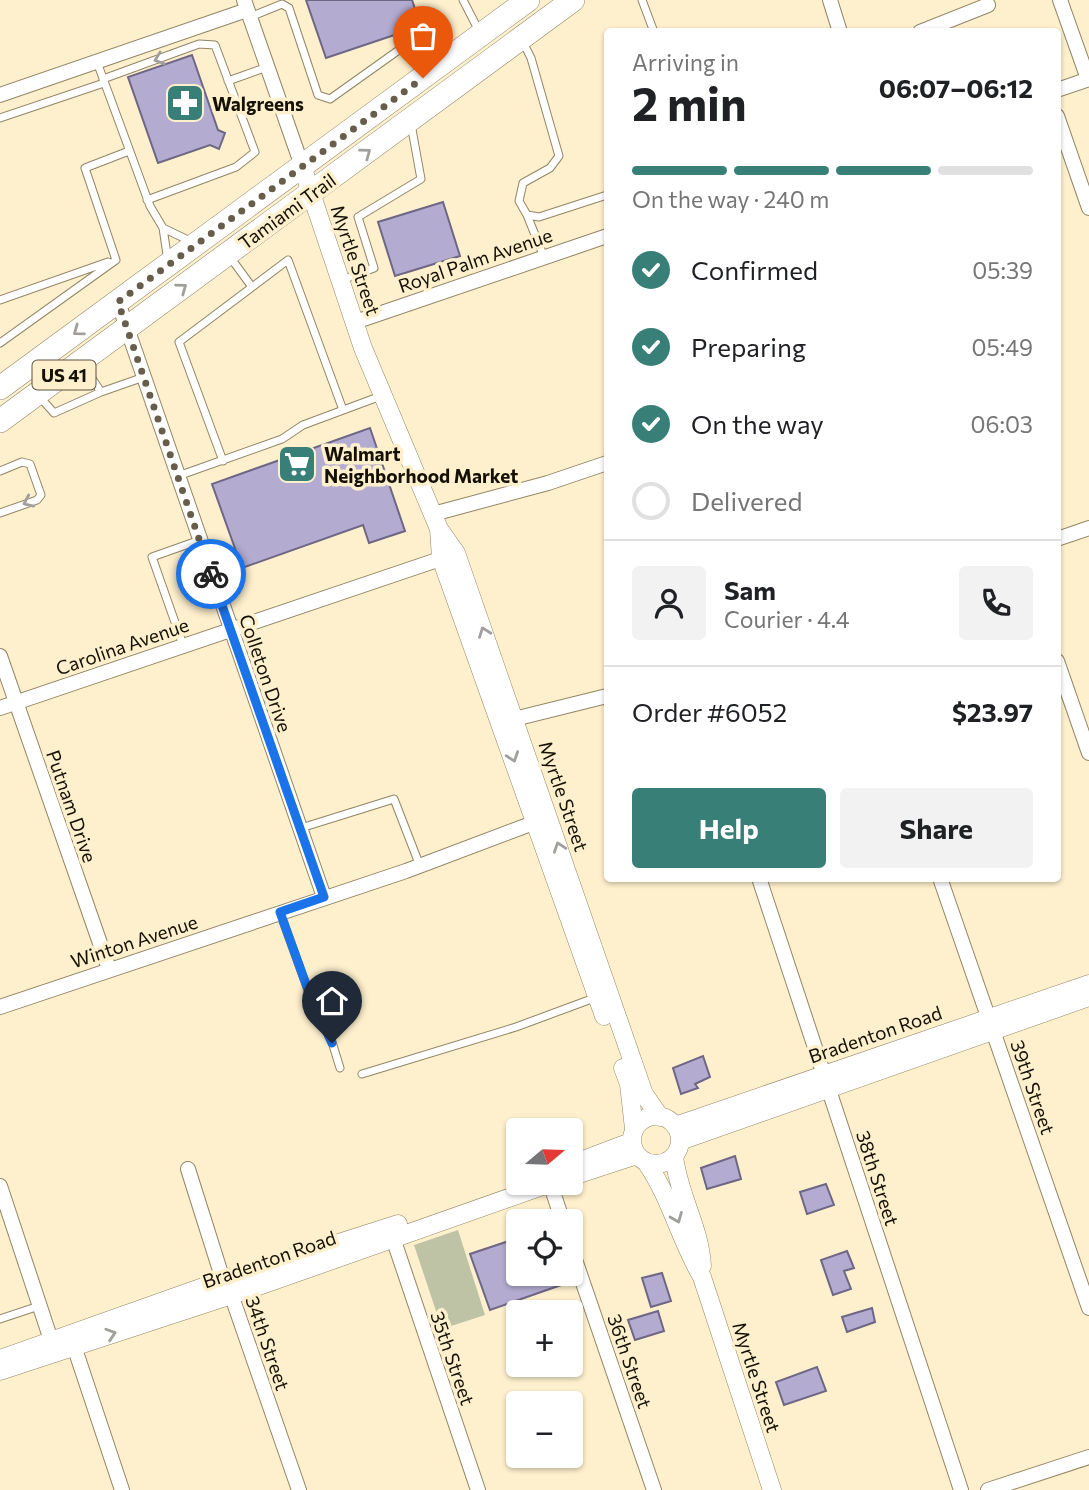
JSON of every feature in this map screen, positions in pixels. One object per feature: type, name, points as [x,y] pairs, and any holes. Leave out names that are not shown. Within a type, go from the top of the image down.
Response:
[{"type":"main road","name":"Tamiami Trail","points":[[0,388],[528,0]]},
{"type":"main road","name":"Tamiami Trail","points":[[0,421],[573,0]]},
{"type":"street","points":[[830,0],[839,28]]},
{"type":"street","points":[[1060,0],[1088,79],[1061,89]]},
{"type":"street","points":[[930,28],[988,5]]},
{"type":"street","points":[[0,95],[247,9]]},
{"type":"street","name":"Myrtle Street","points":[[247,9],[382,396],[449,556],[542,820],[644,1094],[672,1135],[677,1180],[698,1235],[702,1277]]},
{"type":"street","points":[[1061,128],[1089,208]]},
{"type":"street","name":"Royal Palm Avenue","points":[[355,322],[604,237]]},
{"type":"street","name":"Colleton Drive","points":[[118,302],[324,897]]},
{"type":"street","points":[[436,522],[604,464]]},
{"type":"street","points":[[1061,538],[1089,528]]},
{"type":"street","name":"Carolina Avenue","points":[[0,708],[449,556]]},
{"type":"street","name":"Putnam Drive","points":[[0,656],[109,969]]},
{"type":"street","points":[[1061,672],[1089,752]]},
{"type":"street","points":[[508,721],[604,697]]},
{"type":"street","name":"Myrtle Street","points":[[542,820],[597,996],[629,1084],[637,1147],[660,1183],[702,1277],[772,1490]]},
{"type":"street","name":"Winton Avenue","points":[[0,1007],[420,866],[542,820]]},
{"type":"street","name":"38th Street","points":[[760,882],[961,1490]]},
{"type":"street","name":"39th Street","points":[[941,882],[1089,1308]]},
{"type":"street","name":"Bradenton Road","points":[[672,1135],[991,1024],[1089,984]]},
{"type":"street","name":"Bradenton Road","points":[[991,1024],[1089,997]]},
{"type":"street","name":"Bradenton Road","points":[[583,1171],[637,1147],[647,1117],[672,1135]]},
{"type":"street","name":"Bradenton Road","points":[[583,1162],[637,1147],[664,1163],[672,1135]]},
{"type":"street","name":"34th Street","points":[[188,1169],[299,1490]]},
{"type":"street","points":[[0,1185],[51,1340]]},
{"type":"street","name":"Bradenton Road","points":[[0,1371],[506,1188]]},
{"type":"street","name":"Bradenton Road","points":[[0,1359],[51,1340],[393,1238],[516,1195]]},
{"type":"street","name":"35th Street","points":[[393,1238],[478,1490]]},
{"type":"street","name":"36th Street","points":[[583,1283],[654,1490]]},
{"type":"street","points":[[74,1346],[122,1490]]},
{"type":"street","points":[[988,1490],[1089,1457]]},
{"type":"lane","points":[[463,0],[481,35]]},
{"type":"lane","points":[[642,0],[652,28]]},
{"type":"lane","points":[[247,9],[282,4],[289,8],[318,95],[324,99],[330,100],[403,47],[426,38],[433,42],[444,62]]},
{"type":"lane","points":[[522,38],[531,58],[559,156],[550,168],[523,183],[519,201],[544,257]]},
{"type":"lane","points":[[0,118],[199,44],[215,45],[255,152],[236,167],[147,200]]},
{"type":"lane","points":[[97,61],[147,200],[163,228],[169,263]]},
{"type":"lane","points":[[228,82],[267,67]]},
{"type":"lane","points":[[341,280],[374,268],[358,217],[421,179],[410,120]]},
{"type":"lane","points":[[116,260],[85,167],[129,151]]},
{"type":"lane","points":[[527,215],[548,215],[604,196]]},
{"type":"lane","points":[[163,228],[196,244]]},
{"type":"lane","points":[[228,254],[252,287]]},
{"type":"lane","points":[[0,300],[116,260]]},
{"type":"lane","points":[[0,343],[116,260]]},
{"type":"lane","points":[[223,461],[179,342],[288,260],[343,410]]},
{"type":"lane","points":[[81,362],[101,392]]},
{"type":"lane","points":[[38,394],[54,413],[144,377]]},
{"type":"lane","points":[[178,476],[282,439],[303,425],[382,396]]},
{"type":"lane","points":[[0,471],[22,462],[30,464],[41,495],[37,500],[0,513]]},
{"type":"lane","points":[[183,645],[152,557],[200,540]]},
{"type":"lane","points":[[300,828],[394,799],[420,866]]},
{"type":"lane","points":[[280,912],[312,1001],[328,1030],[340,1068]]},
{"type":"lane","points":[[362,1074],[516,1027],[597,996]]},
{"type":"lane","points":[[0,1319],[40,1305]]},
{"type":"green space","points":[[458,1230],[485,1315],[442,1329],[414,1245]]},
{"type":"building","points":[[306,0],[412,0],[421,26],[326,58]]},
{"type":"building","name":"Walgreens","points":[[192,55],[218,130],[225,133],[219,149],[210,145],[158,163],[128,77]]},
{"type":"building","points":[[443,202],[460,256],[395,276],[378,222]]},
{"type":"building","points":[[370,428],[405,531],[369,543],[363,525],[242,568],[212,484]]},
{"type":"building","points":[[703,1056],[710,1077],[695,1084],[698,1088],[681,1094],[673,1068]]},
{"type":"building","points":[[735,1156],[741,1179],[707,1189],[701,1168]]},
{"type":"building","points":[[826,1184],[834,1205],[807,1214],[800,1192]]},
{"type":"building","points":[[506,1242],[506,1286],[558,1286],[518,1300],[506,1300],[506,1304],[490,1310],[470,1254]]},
{"type":"building","points":[[847,1251],[854,1268],[844,1271],[851,1289],[833,1295],[821,1260]]},
{"type":"building","points":[[662,1273],[671,1301],[651,1307],[642,1278]]},
{"type":"building","points":[[872,1308],[875,1322],[847,1332],[842,1317]]},
{"type":"building","points":[[658,1311],[664,1331],[635,1340],[628,1320]]},
{"type":"building","points":[[817,1367],[826,1391],[784,1405],[776,1382]]},
{"type":"way so far","points":[[211,574],[118,302],[423,78]]},
{"type":"place","name":"Walgreens","points":[[185,103]]},
{"type":"place","name":"Walmart Neighborhood Market","points":[[297,464]]},
{"type":"route","points":[[211,574],[324,897],[280,912],[312,1001],[332,1043]]}]
